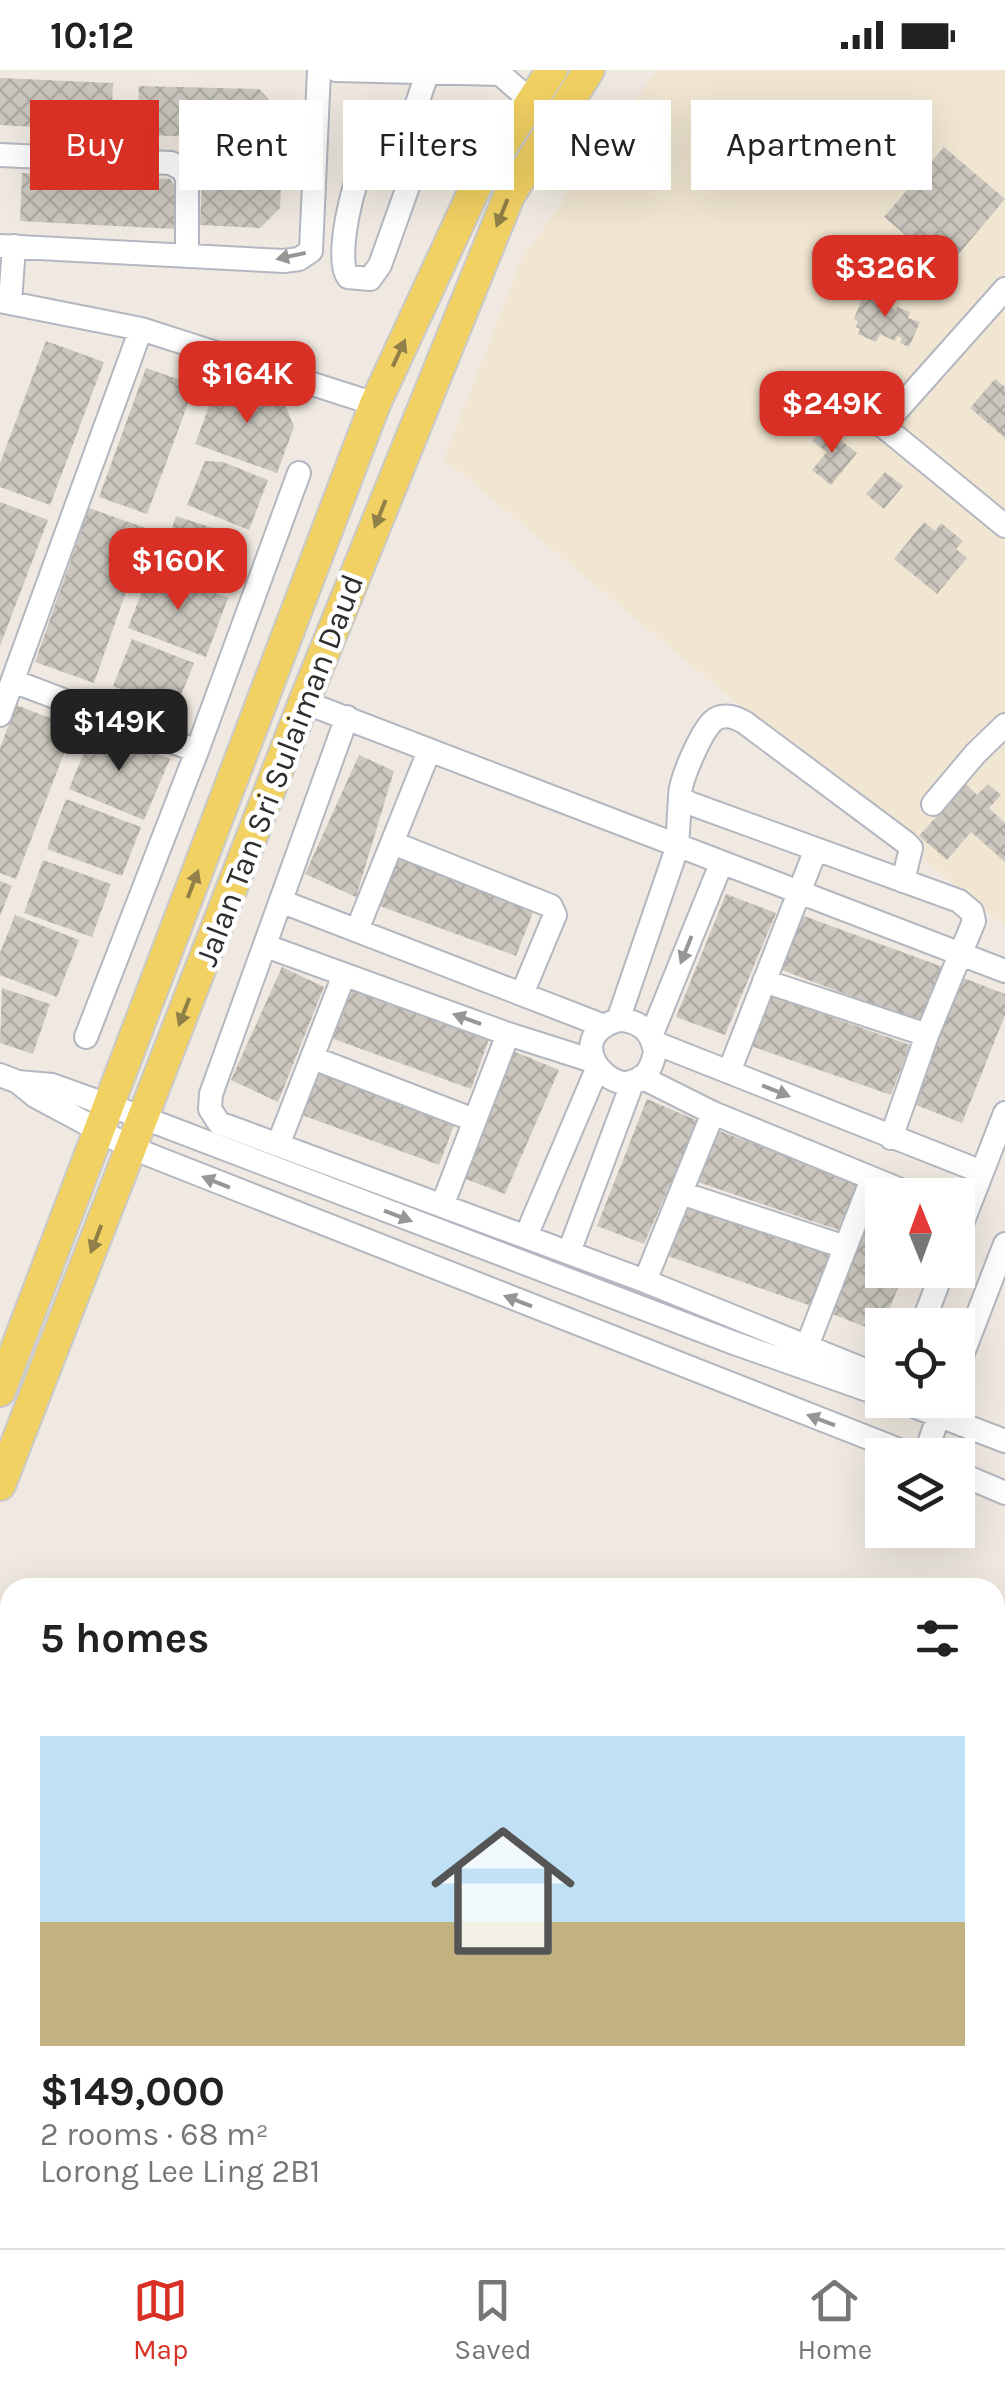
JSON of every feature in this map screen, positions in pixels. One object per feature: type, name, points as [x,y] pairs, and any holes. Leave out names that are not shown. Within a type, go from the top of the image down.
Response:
[{"type":"main road","name":"Jalan Tan Sri Sulaiman Daud","points":[[0,1391],[376,404],[476,186],[552,70]]},
{"type":"main road","name":"Jalan Tan Sri Sulaiman Daud","points":[[0,1485],[304,702],[510,196],[589,70]]},
{"type":"street","points":[[318,70],[311,251],[284,260],[7,246],[5,302],[141,328],[376,404]]},
{"type":"street","points":[[336,70],[500,74],[531,102]]},
{"type":"street","points":[[410,100],[411,72]]},
{"type":"street","points":[[408,130],[420,153],[380,264],[370,279],[348,277],[342,264],[352,192],[362,166],[382,140],[408,130]]},
{"type":"street","points":[[0,155],[171,163],[182,169],[187,178],[187,254]]},
{"type":"street","points":[[882,426],[1005,288]]},
{"type":"street","points":[[0,714],[141,328]]},
{"type":"street","points":[[840,398],[882,426],[1005,526]]},
{"type":"street","points":[[86,1037],[197,752],[299,473]]},
{"type":"street","points":[[13,682],[197,752]]},
{"type":"street","points":[[304,702],[676,848],[1005,971]]},
{"type":"street","points":[[347,717],[212,1094],[210,1109],[220,1123],[645,1281],[740,1333],[807,1346],[865,1370]]},
{"type":"street","points":[[526,1236],[595,1065],[593,1042],[611,1023],[676,848],[681,778],[713,721],[734,717],[905,842],[910,848],[904,880]]},
{"type":"street","points":[[933,804],[1005,725]]},
{"type":"street","points":[[357,930],[429,751]]},
{"type":"street","points":[[680,797],[959,901],[972,912],[974,921],[890,1138]]},
{"type":"street","points":[[393,842],[551,906],[555,915],[522,994]]},
{"type":"street","points":[[728,1072],[816,849]]},
{"type":"street","points":[[569,1252],[637,1079],[653,1062],[652,1039],[721,864]]},
{"type":"street","points":[[283,902],[522,994],[611,1023],[637,1023],[652,1039],[728,1072],[982,1172]]},
{"type":"street","points":[[266,946],[595,1065],[613,1081],[637,1079],[872,1178]]},
{"type":"street","points":[[278,1145],[344,974]]},
{"type":"street","points":[[764,980],[927,1035]]},
{"type":"street","points":[[442,1206],[508,1034]]},
{"type":"street","points":[[312,1058],[474,1120]]},
{"type":"street","points":[[9,1078],[36,1096],[104,1120],[144,1118],[349,1197],[740,1333],[865,1387]]},
{"type":"street","points":[[645,1281],[713,1113]]},
{"type":"street","points":[[975,1188],[1005,1113]]},
{"type":"street","points":[[104,1120],[132,1148],[868,1438]]},
{"type":"street","points":[[349,1197],[357,1174]]},
{"type":"street","points":[[302,1217],[316,1185]]},
{"type":"street","points":[[680,1194],[845,1247]]},
{"type":"street","points":[[807,1346],[865,1196]]},
{"type":"street","points":[[975,1322],[1005,1244]]},
{"type":"street","points":[[962,1418],[1005,1441]]},
{"type":"street","points":[[975,1481],[1005,1493]]},
{"type":"shaded area","points":[[657,70],[1005,70],[1005,927],[444,459],[522,258],[571,190],[671,190],[671,100],[635,100]]},
{"type":"building","points":[[0,78],[113,83],[112,100],[30,100],[30,127],[0,125]]},
{"type":"building","points":[[139,86],[259,89],[269,100],[179,100],[179,136],[159,135],[159,100],[138,100]]},
{"type":"building","points":[[944,147],[1005,199],[946,269],[884,217],[907,190],[932,190],[932,161]]},
{"type":"building","points":[[22,173],[30,173],[30,190],[159,190],[159,179],[170,179],[175,188],[174,229],[20,221]]},
{"type":"building","points":[[201,190],[281,190],[280,208],[260,228],[200,225]]},
{"type":"building","points":[[874,291],[895,299],[891,308],[910,312],[908,318],[920,322],[909,347],[900,343],[902,338],[897,336],[895,341],[880,334],[876,342],[858,334],[858,321],[854,319],[862,299],[866,301]]},
{"type":"building","points":[[46,341],[104,362],[50,505],[0,487],[0,463]]},
{"type":"building","points":[[146,368],[195,385],[147,514],[99,497]]},
{"type":"building","points":[[219,379],[284,402],[294,427],[277,473],[195,444]]},
{"type":"building","points":[[995,379],[1005,387],[1005,438],[970,408]]},
{"type":"building","points":[[824,427],[857,453],[831,485],[812,470],[827,452],[812,441]]},
{"type":"building","points":[[205,461],[223,462],[268,480],[249,530],[187,505]]},
{"type":"building","points":[[885,472],[903,486],[884,509],[866,494]]},
{"type":"building","points":[[0,502],[48,520],[0,646]]},
{"type":"building","points":[[89,508],[148,529],[94,683],[35,662]]},
{"type":"building","points":[[176,516],[244,538],[228,585],[160,563]]},
{"type":"building","points":[[924,522],[935,531],[941,523],[963,541],[956,549],[967,558],[937,594],[894,559]]},
{"type":"building","points":[[151,568],[228,598],[206,657],[128,628]]},
{"type":"building","points":[[132,639],[194,663],[175,710],[113,686]]},
{"type":"building","points":[[16,705],[74,727],[16,879],[0,873],[0,748]]},
{"type":"building","points":[[94,728],[170,759],[144,820],[69,789]]},
{"type":"building","points":[[359,755],[394,771],[356,897],[305,874]]},
{"type":"building","points":[[966,784],[977,795],[988,784],[1001,795],[989,808],[1005,823],[1005,862],[971,832],[947,860],[919,836]]},
{"type":"building","points":[[66,799],[141,827],[122,876],[47,849]]},
{"type":"building","points":[[399,855],[535,907],[516,956],[377,905]]},
{"type":"building","points":[[43,860],[111,884],[92,937],[24,913]]},
{"type":"building","points":[[0,881],[12,886],[0,916]]},
{"type":"building","points":[[726,894],[776,913],[725,1035],[676,1017]]},
{"type":"building","points":[[15,915],[79,940],[57,997],[0,975],[0,953]]},
{"type":"building","points":[[804,916],[943,967],[920,1022],[779,969]]},
{"type":"building","points":[[282,967],[324,987],[278,1102],[231,1080]]},
{"type":"building","points":[[961,977],[1005,994],[1005,1015],[962,1123],[911,1103]]},
{"type":"building","points":[[354,987],[489,1039],[471,1089],[331,1038]]},
{"type":"building","points":[[2,988],[50,1004],[33,1054],[0,1043]]},
{"type":"building","points":[[769,995],[910,1045],[891,1095],[748,1045]]},
{"type":"building","points":[[508,1049],[559,1070],[505,1194],[458,1176]]},
{"type":"building","points":[[322,1064],[458,1115],[439,1165],[299,1114]]},
{"type":"building","points":[[647,1099],[698,1121],[644,1244],[597,1226]]},
{"type":"building","points":[[716,1130],[858,1181],[838,1230],[695,1181]]},
{"type":"building","points":[[689,1205],[831,1255],[811,1306],[668,1256]]},
{"type":"building","points":[[865,1230],[865,1288],[898,1288],[889,1308],[865,1308],[865,1327],[832,1314]]}]
